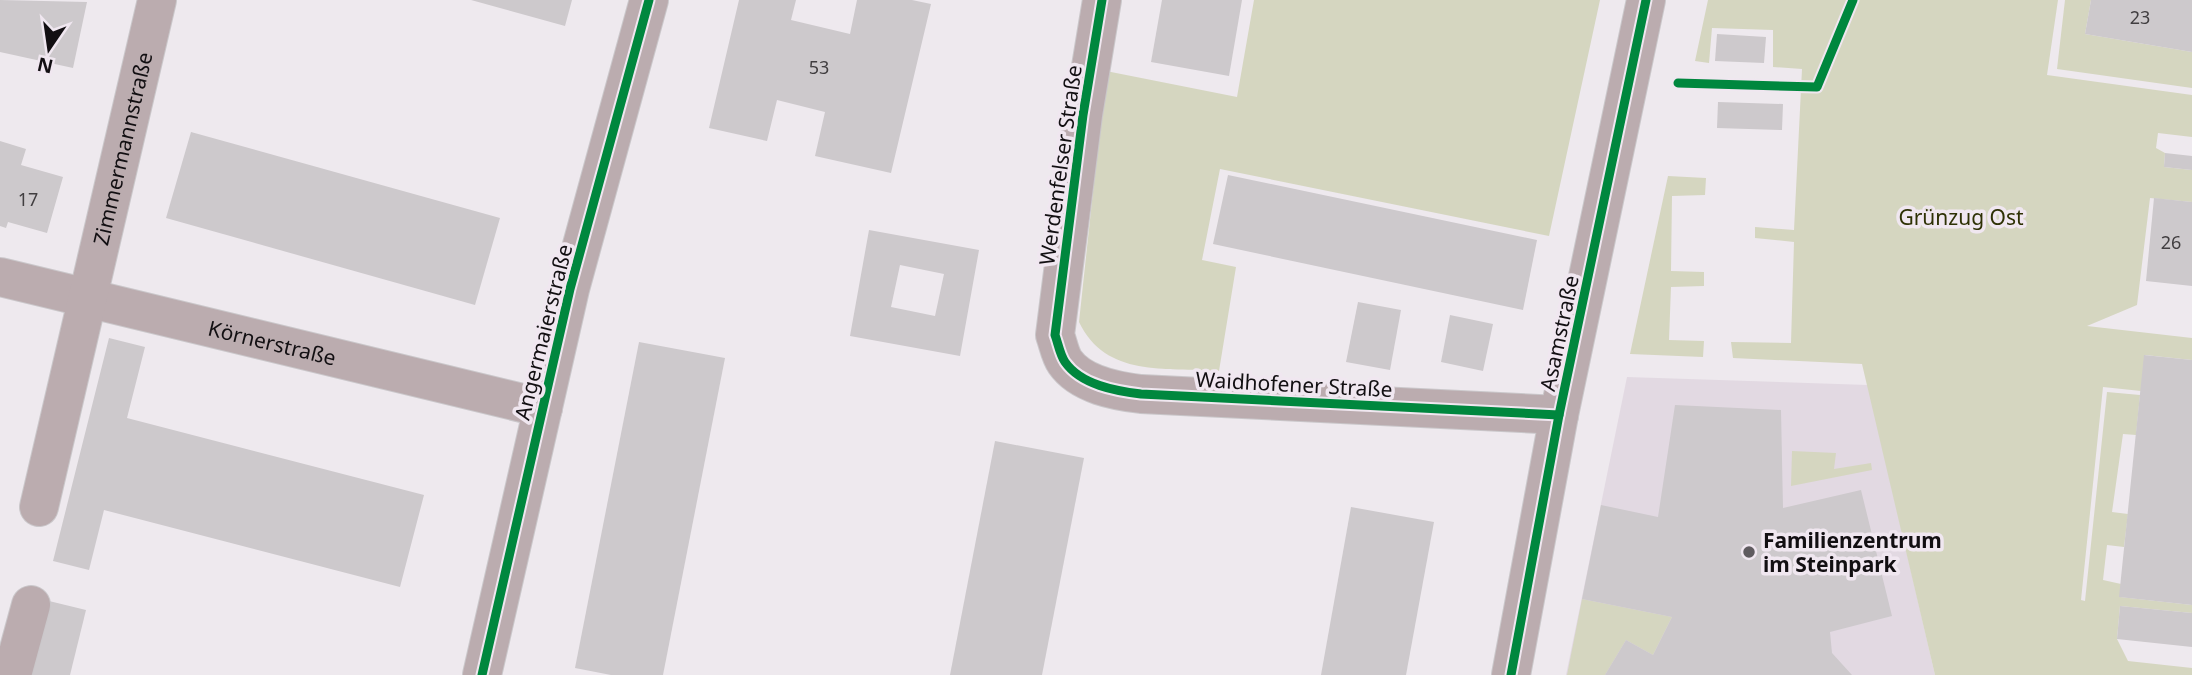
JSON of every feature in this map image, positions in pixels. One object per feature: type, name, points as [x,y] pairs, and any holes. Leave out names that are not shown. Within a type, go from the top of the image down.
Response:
[{"type":"street","name":"Zimmermannstraße","points":[[39,508],[85,299],[157,0]]},
{"type":"street","name":"Angermaierstraße","points":[[482,675],[570,289],[649,0]]},
{"type":"street","name":"Werdenfelser Straße","points":[[1055,335],[1083,115],[1102,0]]},
{"type":"street","name":"Asamstraße","points":[[1511,675],[1559,415],[1646,0]]},
{"type":"street","name":"Körnerstraße","points":[[0,277],[543,408]]},
{"type":"street","name":"Waidhofener Straße","points":[[1055,335],[1065,362],[1089,382],[1114,390],[1559,415]]},
{"type":"street","points":[[12,675],[31,605]]},
{"type":"shaded area","name":"Familienzentrum im Steinpark","points":[[1627,377],[1868,385],[1935,675],[1566,675]]},
{"type":"green space","points":[[1254,0],[1600,0],[1549,236],[1220,169],[1202,260],[1236,267],[1219,371],[1158,369],[1121,361],[1105,353],[1091,340],[1079,322],[1106,71],[1237,97]]},
{"type":"green space","name":"Grünzug Ost","points":[[1708,0],[2058,0],[2047,75],[2192,95],[2192,137],[2158,133],[2156,148],[2165,153],[2164,167],[2192,170],[2192,202],[2150,198],[2137,305],[2087,326],[2192,338],[2192,360],[2145,355],[2141,391],[2103,387],[2081,600],[2085,601],[2107,392],[2140,395],[2136,435],[2123,434],[2112,512],[2128,514],[2124,547],[2107,545],[2103,580],[2121,584],[2120,597],[2192,605],[2192,613],[2120,606],[2117,639],[2128,661],[2192,668],[2192,675],[1935,675],[1862,364],[1733,358],[1731,342],[1791,343],[1794,242],[1755,238],[1755,227],[1794,230],[1802,69],[1773,67],[1773,30],[1712,28],[1709,63],[1695,61]]},
{"type":"green space","points":[[2065,0],[2091,0],[2085,34],[2192,52],[2192,88],[2057,69]]},
{"type":"green space","points":[[1668,176],[1706,178],[1705,195],[1672,196],[1671,271],[1704,272],[1704,286],[1671,287],[1669,340],[1704,341],[1703,357],[1630,354]]},
{"type":"green space","points":[[1792,451],[1836,453],[1834,469],[1871,463],[1872,470],[1791,486]]},
{"type":"green space","points":[[1582,599],[1672,617],[1653,655],[1626,640],[1605,675],[1567,675]]},
{"type":"building","points":[[0,0],[87,2],[73,68],[0,52]]},
{"type":"building","points":[[471,0],[572,0],[565,26]]},
{"type":"building","points":[[739,0],[796,0],[791,20],[850,34],[857,0],[912,0],[931,4],[891,173],[815,156],[825,112],[777,100],[767,141],[709,128]]},
{"type":"building","points":[[1162,0],[1242,0],[1229,76],[1151,62]]},
{"type":"building","points":[[2091,0],[2192,0],[2192,52],[2085,34]]},
{"type":"building","points":[[1717,34],[1766,37],[1764,63],[1715,61]]},
{"type":"building","points":[[1718,102],[1783,104],[1782,130],[1717,128]]},
{"type":"building","points":[[191,132],[500,218],[475,305],[166,218]]},
{"type":"building","points":[[0,141],[26,149],[21,165],[63,177],[47,233],[8,222],[6,228],[0,226]]},
{"type":"building","points":[[2165,153],[2192,156],[2192,170],[2164,167]]},
{"type":"building","points":[[1228,175],[1537,240],[1523,310],[1213,244]]},
{"type":"building","points":[[2154,198],[2192,202],[2192,286],[2146,281]]},
{"type":"building","points":[[869,230],[979,250],[960,356],[850,336]],"holes":[[[900,265],[944,274],[935,316],[891,307]]]},
{"type":"building","points":[[1358,302],[1401,310],[1390,370],[1346,362]]},
{"type":"building","points":[[1450,315],[1493,324],[1483,371],[1441,362]]},
{"type":"building","points":[[109,338],[145,347],[127,418],[424,495],[400,587],[104,510],[89,570],[53,561]]},
{"type":"building","points":[[639,342],[725,358],[663,675],[611,675],[575,668]]},
{"type":"building","points":[[2144,355],[2192,360],[2192,605],[2119,597]]},
{"type":"building","name":"Familienzentrum im Steinpark","points":[[1675,405],[1781,410],[1783,508],[1861,490],[1892,616],[1830,632],[1832,653],[1852,675],[1605,675],[1626,640],[1653,655],[1672,617],[1582,599],[1601,505],[1658,517]]},
{"type":"building","points":[[995,441],[1084,458],[1042,675],[950,675]]},
{"type":"building","points":[[1351,507],[1434,522],[1406,675],[1321,675]]},
{"type":"building","points":[[49,601],[86,610],[70,675],[30,675]]},
{"type":"building","points":[[2120,606],[2192,613],[2192,647],[2117,639]]},
{"type":"cycle path","points":[[482,675],[570,289],[649,0]]},
{"type":"cycle path","points":[[1102,0],[1083,115],[1055,335],[1063,359],[1072,370],[1100,386],[1141,394],[1559,415]]},
{"type":"cycle path","points":[[1511,675],[1559,415],[1646,0]]},
{"type":"cycle path","points":[[1678,83],[1817,87],[1853,0]]},
{"type":"place","name":"Familienzentrum im Steinpark","points":[[1749,552]]}]
